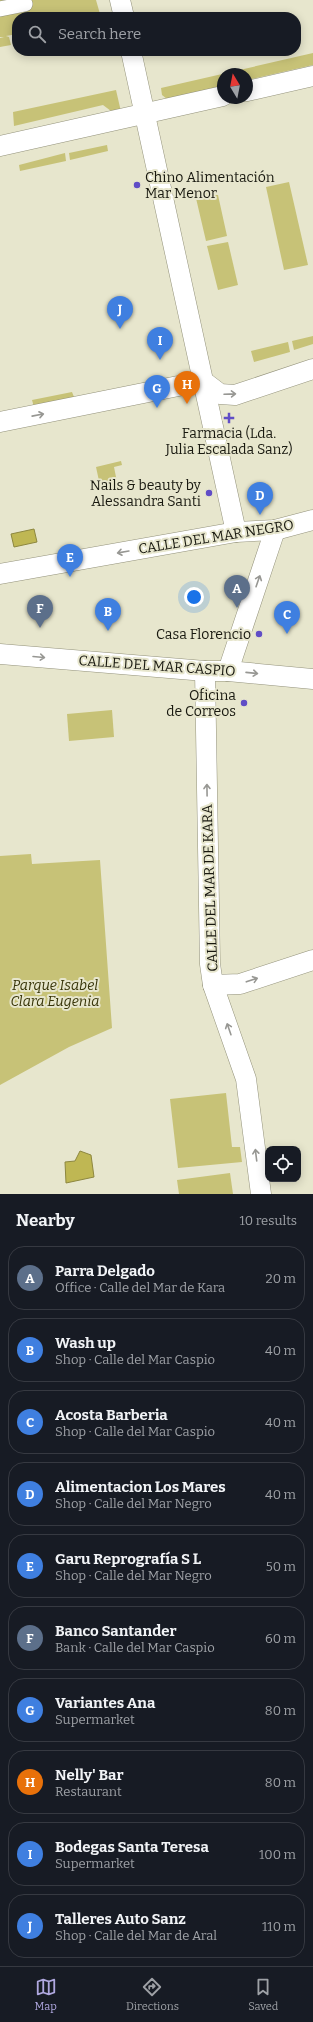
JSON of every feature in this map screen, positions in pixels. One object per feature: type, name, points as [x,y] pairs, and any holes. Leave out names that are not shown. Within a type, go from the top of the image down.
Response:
[{"type":"street","points":[[120,0],[123,12]]},
{"type":"street","points":[[0,9],[25,4]]},
{"type":"street","points":[[132,56],[236,532]]},
{"type":"street","points":[[253,90],[313,76]]},
{"type":"street","points":[[0,146],[217,97]]},
{"type":"street","points":[[0,422],[203,381],[220,394],[235,395],[313,369]]},
{"type":"street","name":"CALLE DEL MAR NEGRO","points":[[0,574],[236,532],[275,530],[313,520]]},
{"type":"street","points":[[228,671],[275,530]]},
{"type":"street","name":"CALLE DEL MAR CASPIO","points":[[0,654],[205,671],[228,671],[313,679]]},
{"type":"street","name":"CALLE DEL MAR DE KARA","points":[[205,671],[210,964],[214,985],[246,1079],[261,1194]]},
{"type":"street","points":[[214,985],[240,984],[313,960]]},
{"type":"green space","points":[[0,0],[96,0],[99,12],[12,12],[12,35],[6,36],[9,37],[11,45],[0,47],[0,38],[4,37],[0,37]]},
{"type":"green space","points":[[313,53],[313,65],[253,79],[253,68],[248,68],[300,56]]},
{"type":"green space","points":[[217,75],[217,87],[167,99],[162,95],[161,88]]},
{"type":"green space","points":[[116,90],[122,116],[112,117],[111,111],[103,105],[14,126],[13,112]]},
{"type":"green space","points":[[107,145],[108,151],[70,160],[69,153]]},
{"type":"green space","points":[[65,153],[66,161],[20,171],[19,165]]},
{"type":"green space","points":[[289,182],[308,265],[284,270],[266,187]]},
{"type":"green space","points":[[214,189],[215,195],[218,195],[227,236],[206,241],[195,194]]},
{"type":"green space","points":[[228,242],[238,285],[218,290],[207,246]]},
{"type":"green space","points":[[313,336],[313,344],[294,350],[292,341]]},
{"type":"green space","points":[[288,342],[290,352],[254,362],[251,351]]},
{"type":"green space","points":[[72,392],[74,397],[34,407],[32,400]]},
{"type":"green space","points":[[121,461],[122,465],[114,467],[118,487],[101,490],[96,467]]},
{"type":"green space","points":[[112,710],[114,737],[69,741],[67,714]]},
{"type":"green space","name":"Parque Isabel Clara Eugenia","points":[[31,854],[32,864],[100,860],[112,1028],[69,1047],[0,1085],[0,856]]},
{"type":"green space","points":[[226,1093],[232,1147],[240,1147],[242,1162],[178,1168],[170,1099]]},
{"type":"green space","points":[[230,1173],[233,1194],[179,1194],[177,1180]]},
{"type":"shaded area","points":[[34,529],[37,542],[14,547],[11,534]]},
{"type":"shaded area","points":[[80,1151],[91,1155],[94,1177],[66,1183],[65,1162],[75,1161]]},
{"type":"place","name":"Chino Alimentación Mar Menor","points":[[137,185]]},
{"type":"place","name":"Talleres Auto Sanz","points":[[120,329]]},
{"type":"place","name":"Bodegas Santa Teresa","points":[[160,360]]},
{"type":"place","name":"Nelly' Bar","points":[[187,404]]},
{"type":"place","name":"Variantes Ana","points":[[157,408]]},
{"type":"place","name":"Farmacia (Lda. Julia Escalada Sanz)","points":[[229,418]]},
{"type":"place","name":"Nails & beauty by Alessandra Santi","points":[[209,493]]},
{"type":"place","name":"Alimentacion Los Mares","points":[[260,515]]},
{"type":"place","name":"Garu Reprografía S L","points":[[70,577]]},
{"type":"place","name":"Parra Delgado","points":[[237,608]]},
{"type":"place","name":"Banco Santander","points":[[40,628]]},
{"type":"place","name":"Wash up","points":[[108,631]]},
{"type":"place","name":"Casa Florencio","points":[[259,634]]},
{"type":"place","name":"Acosta Barberia","points":[[287,634]]},
{"type":"place","name":"Oficina de Correos","points":[[244,703]]}]
